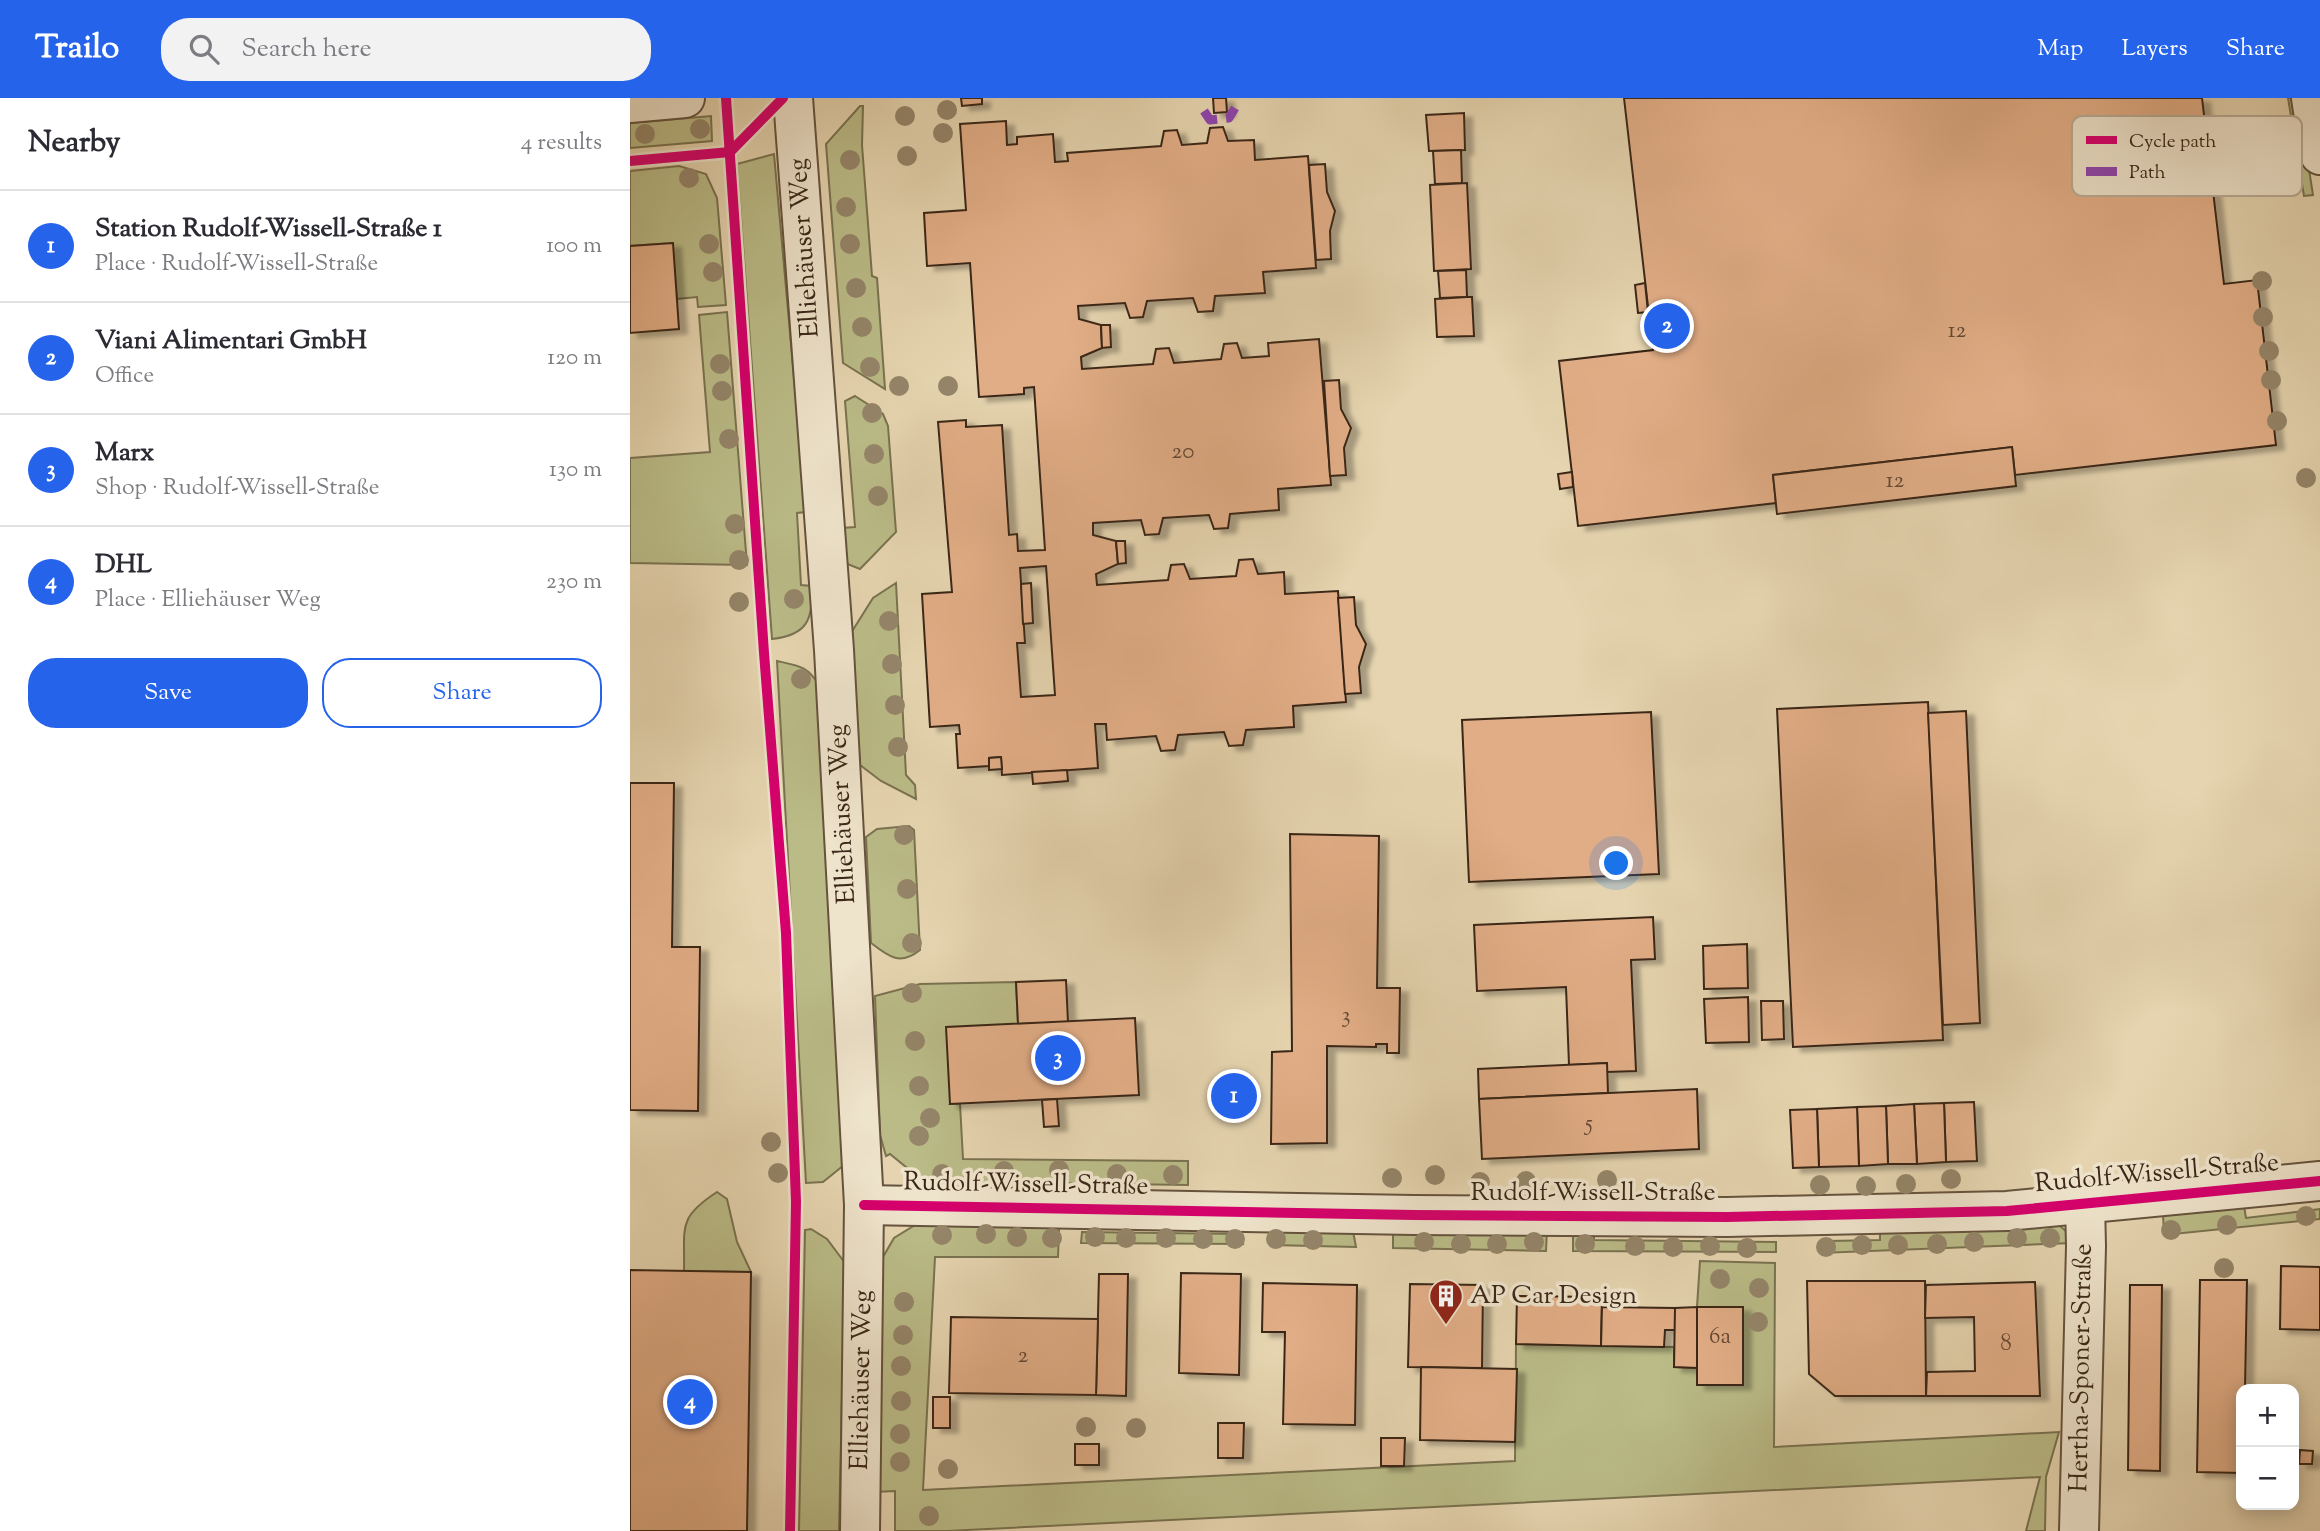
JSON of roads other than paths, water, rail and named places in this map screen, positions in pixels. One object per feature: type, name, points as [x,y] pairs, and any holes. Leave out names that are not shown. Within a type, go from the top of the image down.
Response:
[{"type":"street","points":[[630,103],[685,98]]},
{"type":"street","name":"Elliehäuser Weg","points":[[793,98],[833,638],[864,1205],[860,1531]]},
{"type":"street","points":[[2311,98],[2320,155]]},
{"type":"street","name":"Rudolf-Wissell-Straße","points":[[864,1205],[1414,1215],[1727,1217],[2007,1211],[2320,1181]]},
{"type":"street","name":"Hertha-Sponer-Straße","points":[[2079,1531],[2085,1204]]},
{"type":"place","name":"Viani Alimentari GmbH","points":[[1667,326]]},
{"type":"place","name":"Marx","points":[[1058,1058]]},
{"type":"place","name":"Station Rudolf-Wissell-Straße 1","points":[[1234,1096]]},
{"type":"place","name":"AP Car Design","points":[[1446,1326]]},
{"type":"place","name":"DHL","points":[[690,1402]]}]
